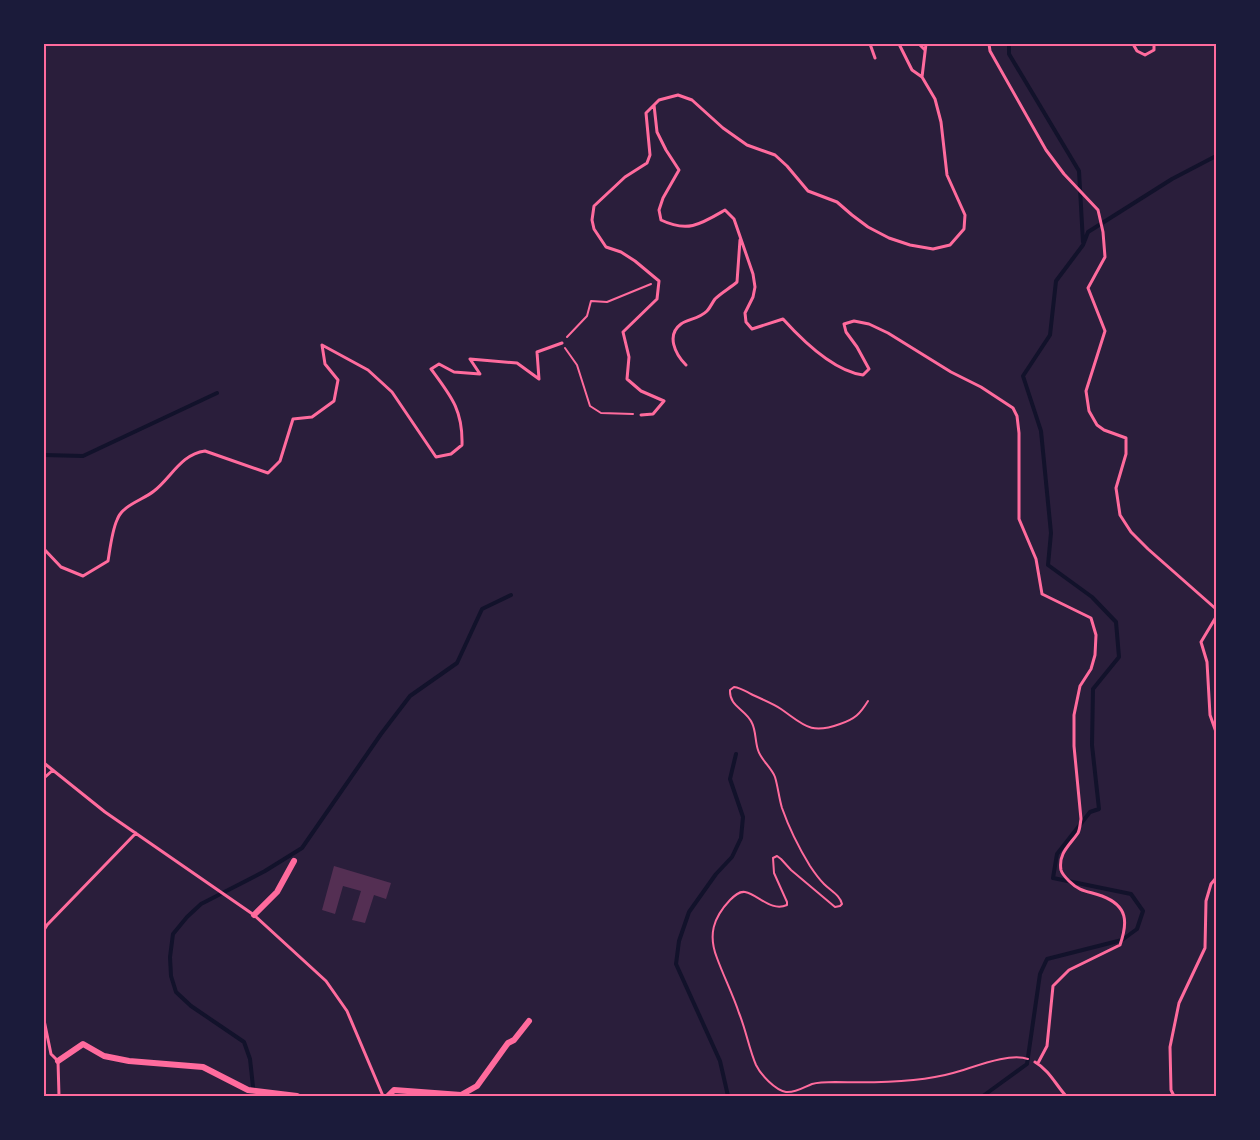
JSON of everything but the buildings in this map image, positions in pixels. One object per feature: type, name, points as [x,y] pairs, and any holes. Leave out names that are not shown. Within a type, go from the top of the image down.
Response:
[{"type":"street","points":[[254,915],[277,892],[294,861]]},
{"type":"street","points":[[388,1096],[394,1090],[461,1095],[477,1086],[508,1043],[514,1040],[529,1021]]},
{"type":"street","points":[[58,1062],[83,1044],[112,1058],[203,1066],[248,1090],[297,1096]]},
{"type":"lane","points":[[870,44],[875,58]]},
{"type":"lane","points":[[641,415],[653,414],[664,401],[641,392],[627,379],[629,357],[623,333],[657,299],[659,281],[621,252],[606,247],[594,229],[592,220],[594,206],[625,177],[647,163],[650,155],[646,113],[659,100],[678,95],[692,100],[723,128],[747,145],[775,154],[808,191],[837,202],[868,227],[889,238],[933,249],[950,244],[964,230],[964,215],[947,175],[941,122],[934,99],[922,77],[912,70],[899,44]]},
{"type":"lane","points":[[919,44],[925,50]]},
{"type":"lane","points":[[922,77],[926,44]]},
{"type":"lane","points":[[989,44],[990,51],[1046,150],[1064,174],[1098,210],[1105,257],[1088,288],[1105,331],[1086,392],[1089,411],[1097,425],[1126,438],[1126,454],[1116,488],[1120,515],[1131,532],[1148,549],[1216,609]]},
{"type":"lane","points":[[1133,44],[1137,51],[1145,55],[1154,50],[1155,44]]},
{"type":"lane","points":[[654,105],[657,132],[679,170],[663,198],[659,210],[661,220],[672,226],[687,228],[701,224],[725,210],[734,219],[753,274],[755,287],[753,297],[745,313],[746,322],[752,329],[783,319],[794,332],[825,358],[851,374],[863,375],[869,369],[846,332],[844,324],[854,321],[869,324],[981,387],[1012,408],[1017,416],[1019,433],[1018,519],[1036,559],[1042,594],[1091,618],[1096,635],[1095,655],[1091,669],[1080,686],[1074,715],[1074,746],[1081,819],[1079,831],[1062,853],[1061,868],[1064,876],[1076,888],[1104,897],[1115,904],[1125,915],[1126,930],[1120,945],[1069,970],[1053,986],[1047,1046],[1036,1063],[1049,1073],[1066,1096]]},
{"type":"lane","points":[[686,365],[678,357],[674,348],[674,334],[682,323],[706,312],[715,298],[737,282],[740,238]]},
{"type":"lane","points":[[44,549],[61,567],[83,576],[108,561],[117,518],[133,503],[154,491],[178,465],[197,452],[204,452],[268,473],[280,461],[292,419],[312,417],[334,401],[338,380],[325,364],[322,345],[368,370],[392,392],[436,457],[451,454],[462,445],[463,429],[458,409],[431,369],[439,364],[454,372],[480,374],[470,359],[517,363],[539,378],[537,352],[562,343]]},
{"type":"lane","points":[[1216,617],[1202,642],[1207,662],[1210,715],[1216,732]]},
{"type":"lane","points":[[44,763],[105,812],[254,915],[326,981],[347,1011],[383,1096]]},
{"type":"lane","points":[[44,778],[52,770]]},
{"type":"lane","points":[[44,930],[136,833]]},
{"type":"lane","points":[[1174,1096],[1170,1047],[1179,1003],[1205,948],[1206,901],[1216,878]]},
{"type":"lane","points":[[44,1020],[51,1054],[58,1062],[59,1096]]},
{"type":"path","points":[[641,415],[601,413],[590,406],[577,365],[562,343],[587,316],[591,301],[607,302],[659,281]]},
{"type":"path","points":[[868,701],[860,714],[851,720],[827,729],[815,729],[806,727],[778,707],[741,688],[734,687],[730,690],[732,702],[749,717],[753,725],[758,752],[774,776],[782,808],[801,850],[824,884],[841,898],[842,904],[835,907],[777,856],[773,858],[774,873],[788,902],[787,906],[779,907],[745,892],[737,894],[716,917],[712,941],[715,955],[739,1013],[756,1065],[762,1074],[776,1086],[785,1092],[794,1092],[822,1082],[922,1080],[1009,1057],[1022,1057]]},
{"type":"shaded area","points":[[44,44],[1216,44],[1216,1096],[44,1096]]},
{"type":"waterway","points":[[1009,44],[1009,54],[1079,171],[1083,242]]},
{"type":"waterway","points":[[983,1096],[1027,1064],[1040,974],[1047,959],[1122,940],[1137,929],[1143,911],[1131,894],[1053,878],[1057,854],[1090,812],[1099,809],[1092,745],[1093,689],[1119,657],[1116,622],[1092,597],[1048,565],[1051,533],[1041,431],[1023,376],[1050,335],[1056,281],[1083,245],[1088,232],[1172,179],[1216,156]]},
{"type":"waterway","points":[[44,455],[83,456],[217,393]]},
{"type":"waterway","points":[[254,1096],[250,1059],[244,1042],[191,1006],[176,992],[171,976],[170,957],[173,934],[201,904],[265,871],[302,848],[410,696],[457,663],[482,609],[511,595]]},
{"type":"waterway","points":[[728,1096],[720,1061],[676,964],[679,941],[689,912],[716,874],[732,857],[741,838],[743,817],[730,779],[736,754]]}]
